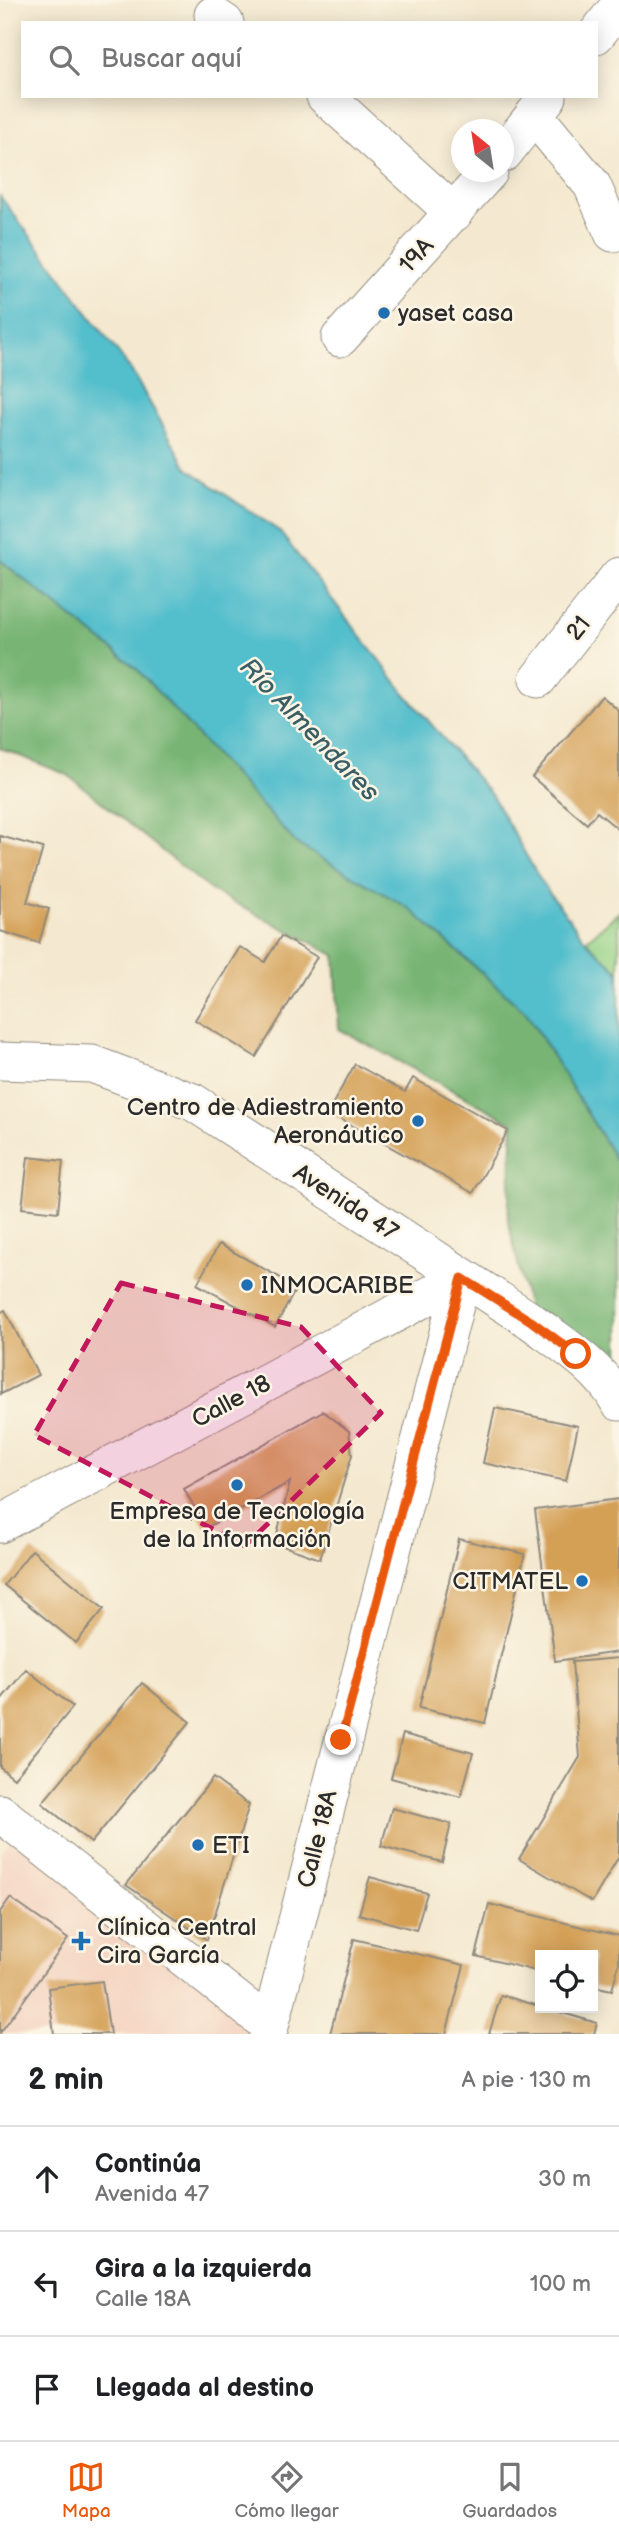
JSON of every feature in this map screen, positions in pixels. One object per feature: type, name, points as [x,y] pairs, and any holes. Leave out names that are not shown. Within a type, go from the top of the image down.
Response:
[{"type":"street","points":[[598,32],[619,6]]},
{"type":"street","points":[[326,98],[454,213]]},
{"type":"street","points":[[514,139],[541,105],[592,185],[613,233]]},
{"type":"street","name":"19A","points":[[340,338],[480,182]]},
{"type":"street","name":"21","points":[[538,679],[619,576]]},
{"type":"street","name":"Avenida 47","points":[[0,1061],[92,1063],[193,1102],[531,1321],[576,1354],[612,1389],[619,1402]]},
{"type":"street","name":"Calle 18","points":[[0,1524],[462,1278]]},
{"type":"street","name":"Calle 18A","points":[[269,2030],[462,1278]]},
{"type":"street","points":[[0,1813],[269,2030]]},
{"type":"highlighted area","points":[[121,1283],[301,1327],[381,1413],[245,1546],[34,1435]]},
{"type":"shaded area","name":"Clínica Central Cira García","points":[[20,1829],[268,2034],[0,2034],[0,1855]]},
{"type":"green space","points":[[0,560],[136,668],[297,844],[409,908],[526,1012],[619,1165],[619,1402],[531,1321],[508,1220],[513,1123],[339,1029],[335,955],[212,891],[68,775],[0,748]]},
{"type":"green space","points":[[619,912],[619,972],[586,941]]},
{"type":"water","name":"Río Almendares","points":[[0,196],[131,370],[188,469],[279,531],[404,692],[493,797],[542,883],[586,941],[619,972],[619,1165],[526,1012],[409,908],[297,844],[136,668],[0,560]]},
{"type":"building","points":[[602,696],[619,711],[619,830],[597,812],[587,824],[532,777]]},
{"type":"building","points":[[0,836],[43,848],[27,902],[49,909],[39,943],[0,931]]},
{"type":"building","points":[[281,936],[317,957],[256,1057],[195,1020],[240,947],[265,962]]},
{"type":"building","name":"Centro de Adiestramiento Aeronáutico","points":[[355,1064],[405,1092],[413,1078],[508,1131],[473,1193],[328,1112]]},
{"type":"building","points":[[28,1157],[63,1161],[58,1212],[22,1208]]},
{"type":"building","name":"INMOCARIBE","points":[[219,1244],[297,1287],[275,1327],[197,1284]]},
{"type":"building","points":[[5,1310],[38,1375],[1,1394],[0,1313]]},
{"type":"building","points":[[495,1408],[578,1426],[566,1481],[483,1463]]},
{"type":"building","name":"Empresa de Tecnología de la Información","points":[[323,1411],[349,1431],[352,1455],[320,1559],[275,1543],[290,1482],[206,1528],[184,1489]]},
{"type":"building","name":"CITMATEL","points":[[619,1499],[619,1652],[555,1661],[535,1510]]},
{"type":"building","points":[[459,1539],[525,1554],[485,1723],[419,1708]]},
{"type":"building","points":[[32,1550],[104,1609],[76,1643],[4,1585]]},
{"type":"building","points":[[619,1658],[619,1856],[592,1902],[519,1859],[580,1757],[572,1662]]},
{"type":"building","points":[[26,1669],[73,1707],[14,1778],[0,1767],[0,1701]]},
{"type":"building","points":[[142,1683],[190,1722],[91,1843],[42,1803]]},
{"type":"building","points":[[403,1734],[473,1753],[461,1797],[391,1778]]},
{"type":"building","name":"ETI","points":[[213,1778],[249,1805],[207,1940],[126,1885]]},
{"type":"building","points":[[392,1808],[451,1824],[442,1862],[381,1846]]},
{"type":"building","points":[[370,1877],[427,1893],[416,1930],[359,1914]]},
{"type":"building","points":[[10,1898],[68,1939],[0,2033],[0,1912]]},
{"type":"building","points":[[489,1904],[619,1936],[619,1963],[612,1990],[598,1987],[598,1950],[535,1950],[535,1971],[476,1956]]},
{"type":"building","points":[[354,1939],[464,1965],[446,2034],[330,2034]]},
{"type":"building","points":[[102,1981],[110,2034],[54,2034],[48,1988]]},
{"type":"building","points":[[501,1995],[535,2005],[535,2013],[563,2013],[597,2023],[594,2034],[489,2034]]},
{"type":"place","name":"yaset casa","points":[[384,313]]},
{"type":"place","name":"Centro de Adiestramiento Aeronáutico","points":[[418,1121]]},
{"type":"place","name":"INMOCARIBE","points":[[247,1285]]},
{"type":"place","name":"Empresa de Tecnología de la Información","points":[[237,1485]]},
{"type":"place","name":"CITMATEL","points":[[582,1581]]},
{"type":"place","name":"ETI","points":[[198,1845]]},
{"type":"place","name":"Clínica Central Cira García","points":[[81,1941]]},
{"type":"route","points":[[341,1740],[462,1278],[531,1321],[576,1354]]}]
